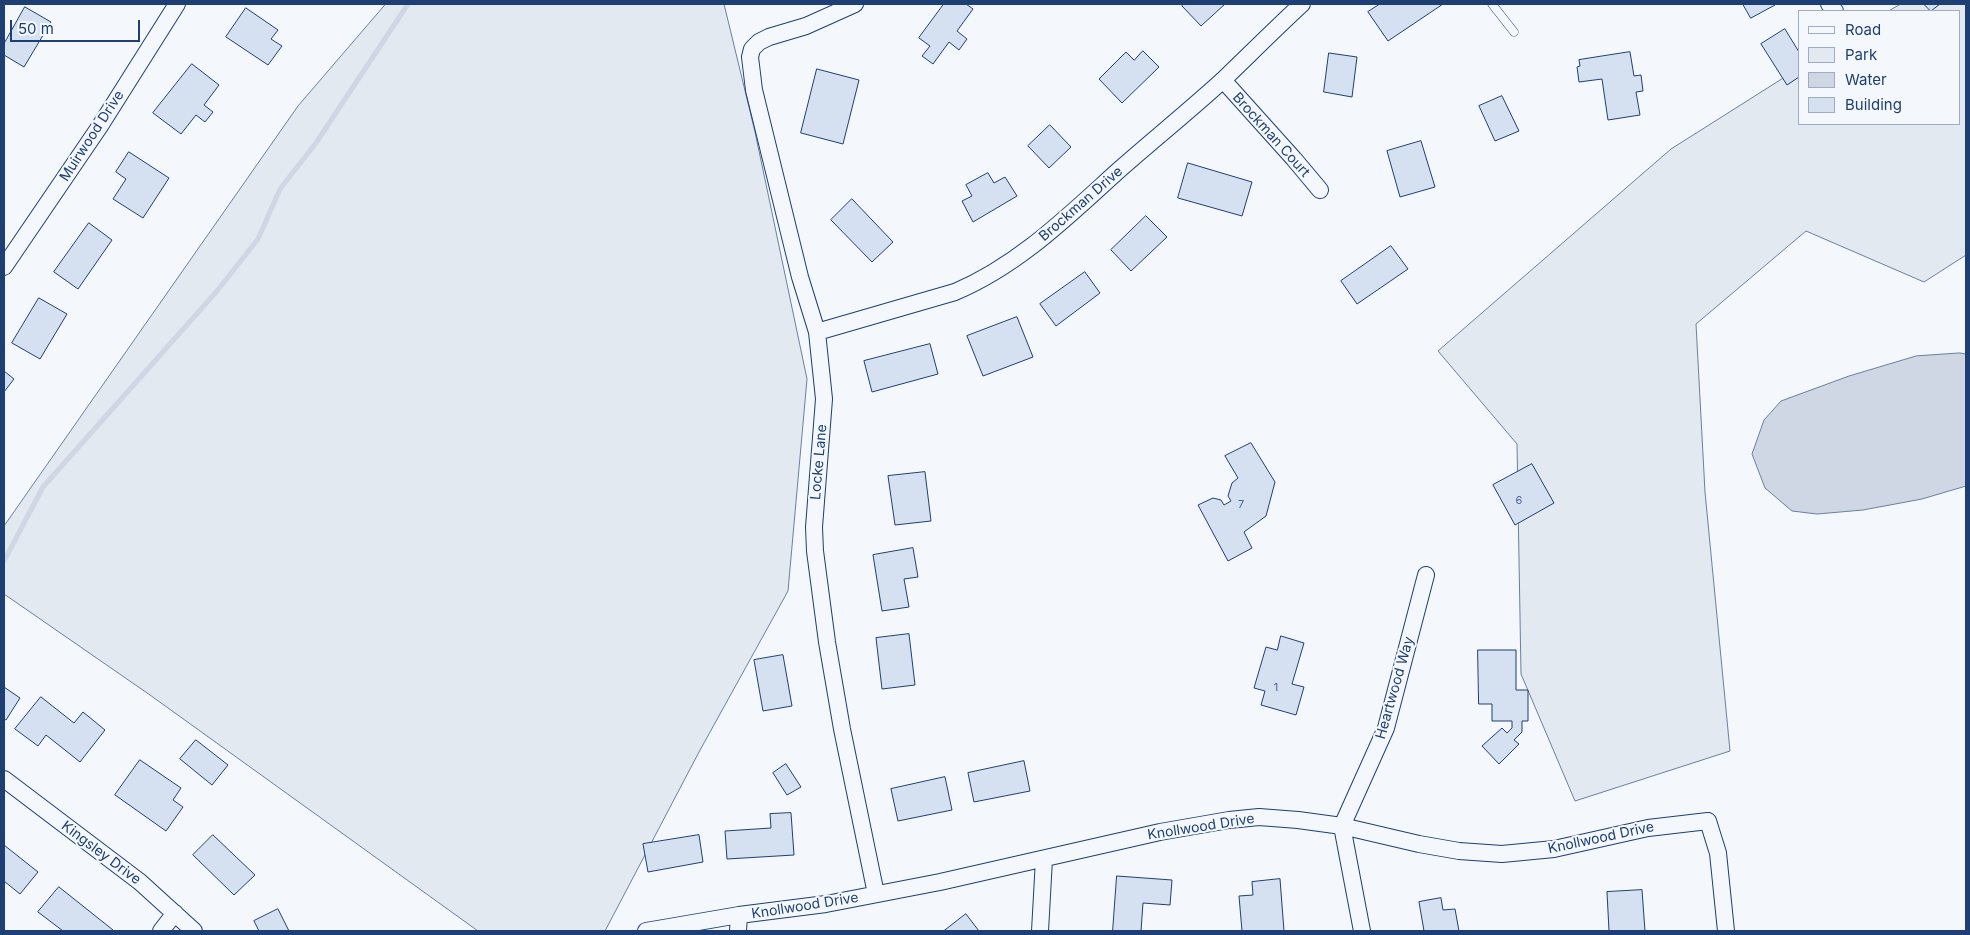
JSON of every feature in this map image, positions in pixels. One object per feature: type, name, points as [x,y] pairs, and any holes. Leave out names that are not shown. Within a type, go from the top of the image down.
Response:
[{"type":"street","name":"Muirwood Drive","points":[[4,267],[100,126],[177,4]]},
{"type":"street","name":"Locke Lane","points":[[854,4],[806,26],[764,39],[752,49],[750,72],[800,277],[817,332],[824,399],[814,526],[815,551],[826,642],[876,894]]},
{"type":"street","name":"Brockman Drive","points":[[817,332],[955,292],[1003,268],[1047,235],[1223,80],[1253,49],[1302,4]]},
{"type":"street","name":"Brockman Court","points":[[1223,80],[1320,190]]},
{"type":"street","name":"Heartwood Way","points":[[1342,826],[1386,728],[1426,575]]},
{"type":"street","name":"Kingsley Drive","points":[[4,779],[140,882],[194,931]]},
{"type":"street","name":"Knollwood Drive","points":[[646,931],[738,923],[1044,859],[1160,832],[1229,820],[1269,818],[1342,826],[1419,844],[1459,851],[1502,854],[1554,849],[1648,828],[1708,821],[1718,854],[1726,931]]},
{"type":"street","points":[[1342,826],[1362,931]]},
{"type":"street","points":[[1040,931],[1044,859]]},
{"type":"street","points":[[161,931],[175,913]]},
{"type":"lane","points":[[1492,4],[1514,32]]},
{"type":"green space","points":[[386,4],[724,4],[755,132],[807,379],[788,591],[699,752],[605,931],[478,931],[150,695],[4,594],[4,526],[298,106]]},
{"type":"green space","points":[[1901,4],[1966,4],[1966,255],[1924,282],[1806,231],[1696,324],[1705,492],[1730,751],[1575,801],[1521,674],[1517,444],[1438,351],[1671,149],[1798,69],[1798,125],[1960,125],[1960,10],[1891,10]]},
{"type":"water","points":[[1966,354],[1966,486],[1922,499],[1863,510],[1817,514],[1792,511],[1765,488],[1752,454],[1764,420],[1781,401],[1849,376],[1916,356]]},
{"type":"building","points":[[944,4],[966,4],[973,9],[957,31],[967,39],[959,50],[949,42],[933,64],[922,56],[930,46],[919,38]]},
{"type":"building","points":[[1184,4],[1225,4],[1201,26],[1182,6]]},
{"type":"building","points":[[1380,4],[1443,4],[1388,41],[1368,12]]},
{"type":"building","points":[[1743,4],[1774,4],[1775,5],[1751,18]]},
{"type":"building","points":[[1924,4],[1940,4],[1932,10]]},
{"type":"building","points":[[25,7],[51,22],[24,67],[4,55],[4,44]]},
{"type":"building","points":[[246,8],[278,30],[271,39],[282,46],[268,65],[226,37]]},
{"type":"building","points":[[1785,29],[1798,50],[1798,78],[1787,85],[1761,44]]},
{"type":"building","points":[[1143,51],[1159,67],[1122,103],[1099,79],[1126,52],[1134,60]]},
{"type":"building","points":[[1630,52],[1634,76],[1641,75],[1643,91],[1636,92],[1640,115],[1608,120],[1602,79],[1579,82],[1577,67],[1580,66],[1579,60]]},
{"type":"building","points":[[1329,53],[1357,57],[1352,97],[1324,92]]},
{"type":"building","points":[[192,64],[219,85],[204,105],[213,112],[205,122],[196,115],[181,134],[153,113]]},
{"type":"building","points":[[817,69],[859,80],[843,144],[801,133]]},
{"type":"building","points":[[1502,96],[1519,131],[1495,141],[1479,106]]},
{"type":"building","points":[[1050,125],[1071,147],[1049,168],[1028,146]]},
{"type":"building","points":[[1421,141],[1435,187],[1400,197],[1387,151]]},
{"type":"building","points":[[129,152],[169,178],[143,218],[113,199],[126,179],[116,172]]},
{"type":"building","points":[[1188,163],[1252,182],[1242,216],[1178,198]]},
{"type":"building","points":[[988,173],[994,183],[1005,177],[1017,196],[973,222],[962,201],[972,196],[966,185]]},
{"type":"building","points":[[852,199],[893,242],[872,262],[831,220]]},
{"type":"building","points":[[1146,216],[1167,237],[1131,271],[1111,250]]},
{"type":"building","points":[[89,223],[112,240],[78,289],[54,272]]},
{"type":"building","points":[[1391,246],[1408,269],[1357,304],[1341,281]]},
{"type":"building","points":[[1085,272],[1100,293],[1056,326],[1040,304]]},
{"type":"building","points":[[39,298],[67,314],[40,359],[12,343]]},
{"type":"building","points":[[1017,317],[1033,357],[983,376],[967,336]]},
{"type":"building","points":[[930,344],[938,374],[872,392],[864,361]]},
{"type":"building","points":[[4,371],[14,379],[4,392]]},
{"type":"building","points":[[1251,443],[1275,482],[1266,516],[1244,532],[1252,548],[1228,561],[1198,505],[1213,498],[1221,500],[1224,505],[1231,501],[1228,496],[1232,483],[1238,478],[1225,456]]},
{"type":"building","points":[[1532,464],[1554,503],[1515,525],[1493,485]]},
{"type":"building","points":[[925,472],[931,521],[895,525],[888,476]]},
{"type":"building","points":[[913,548],[918,577],[904,579],[909,607],[882,611],[873,555]]},
{"type":"building","points":[[909,634],[915,685],[882,689],[876,638]]},
{"type":"building","points":[[1281,636],[1304,643],[1292,684],[1304,687],[1296,715],[1261,705],[1265,691],[1254,688],[1266,647],[1277,650]]},
{"type":"building","points":[[1478,650],[1516,650],[1516,690],[1528,690],[1528,721],[1522,721],[1522,732],[1514,740],[1519,744],[1499,764],[1482,746],[1502,728],[1507,733],[1512,728],[1512,721],[1492,721],[1492,704],[1479,704]]},
{"type":"building","points":[[783,655],[792,706],[763,711],[754,660]]},
{"type":"building","points":[[4,687],[20,698],[6,720],[4,719]]},
{"type":"building","points":[[41,697],[74,723],[83,712],[105,730],[80,762],[46,735],[38,746],[15,729]]},
{"type":"building","points":[[196,740],[228,765],[212,785],[180,759]]},
{"type":"building","points":[[140,760],[181,788],[173,800],[183,807],[166,831],[115,795]]},
{"type":"building","points":[[1024,761],[1030,791],[974,802],[968,773]]},
{"type":"building","points":[[786,764],[801,787],[787,795],[773,773]]},
{"type":"building","points":[[945,777],[952,810],[898,821],[891,789]]},
{"type":"building","points":[[791,813],[794,855],[727,859],[725,831],[771,828],[770,814]]},
{"type":"building","points":[[213,835],[255,875],[234,895],[193,855]]},
{"type":"building","points":[[699,835],[703,862],[648,872],[643,844]]},
{"type":"building","points":[[4,845],[38,872],[20,894],[4,881]]},
{"type":"building","points":[[1117,876],[1172,880],[1170,905],[1143,903],[1141,931],[1113,931]]},
{"type":"building","points":[[1280,879],[1284,931],[1242,931],[1239,896],[1253,895],[1252,882]]},
{"type":"building","points":[[59,887],[113,930],[63,931],[38,912]]},
{"type":"building","points":[[1642,890],[1645,931],[1609,931],[1607,892]]},
{"type":"building","points":[[1441,898],[1443,910],[1455,909],[1459,931],[1424,931],[1419,902]]},
{"type":"building","points":[[278,909],[289,931],[259,931],[254,921]]},
{"type":"building","points":[[966,914],[979,931],[944,931]]},
{"type":"waterway","points":[[4,561],[43,487],[217,291],[258,239],[280,189],[316,143],[408,4]]}]
